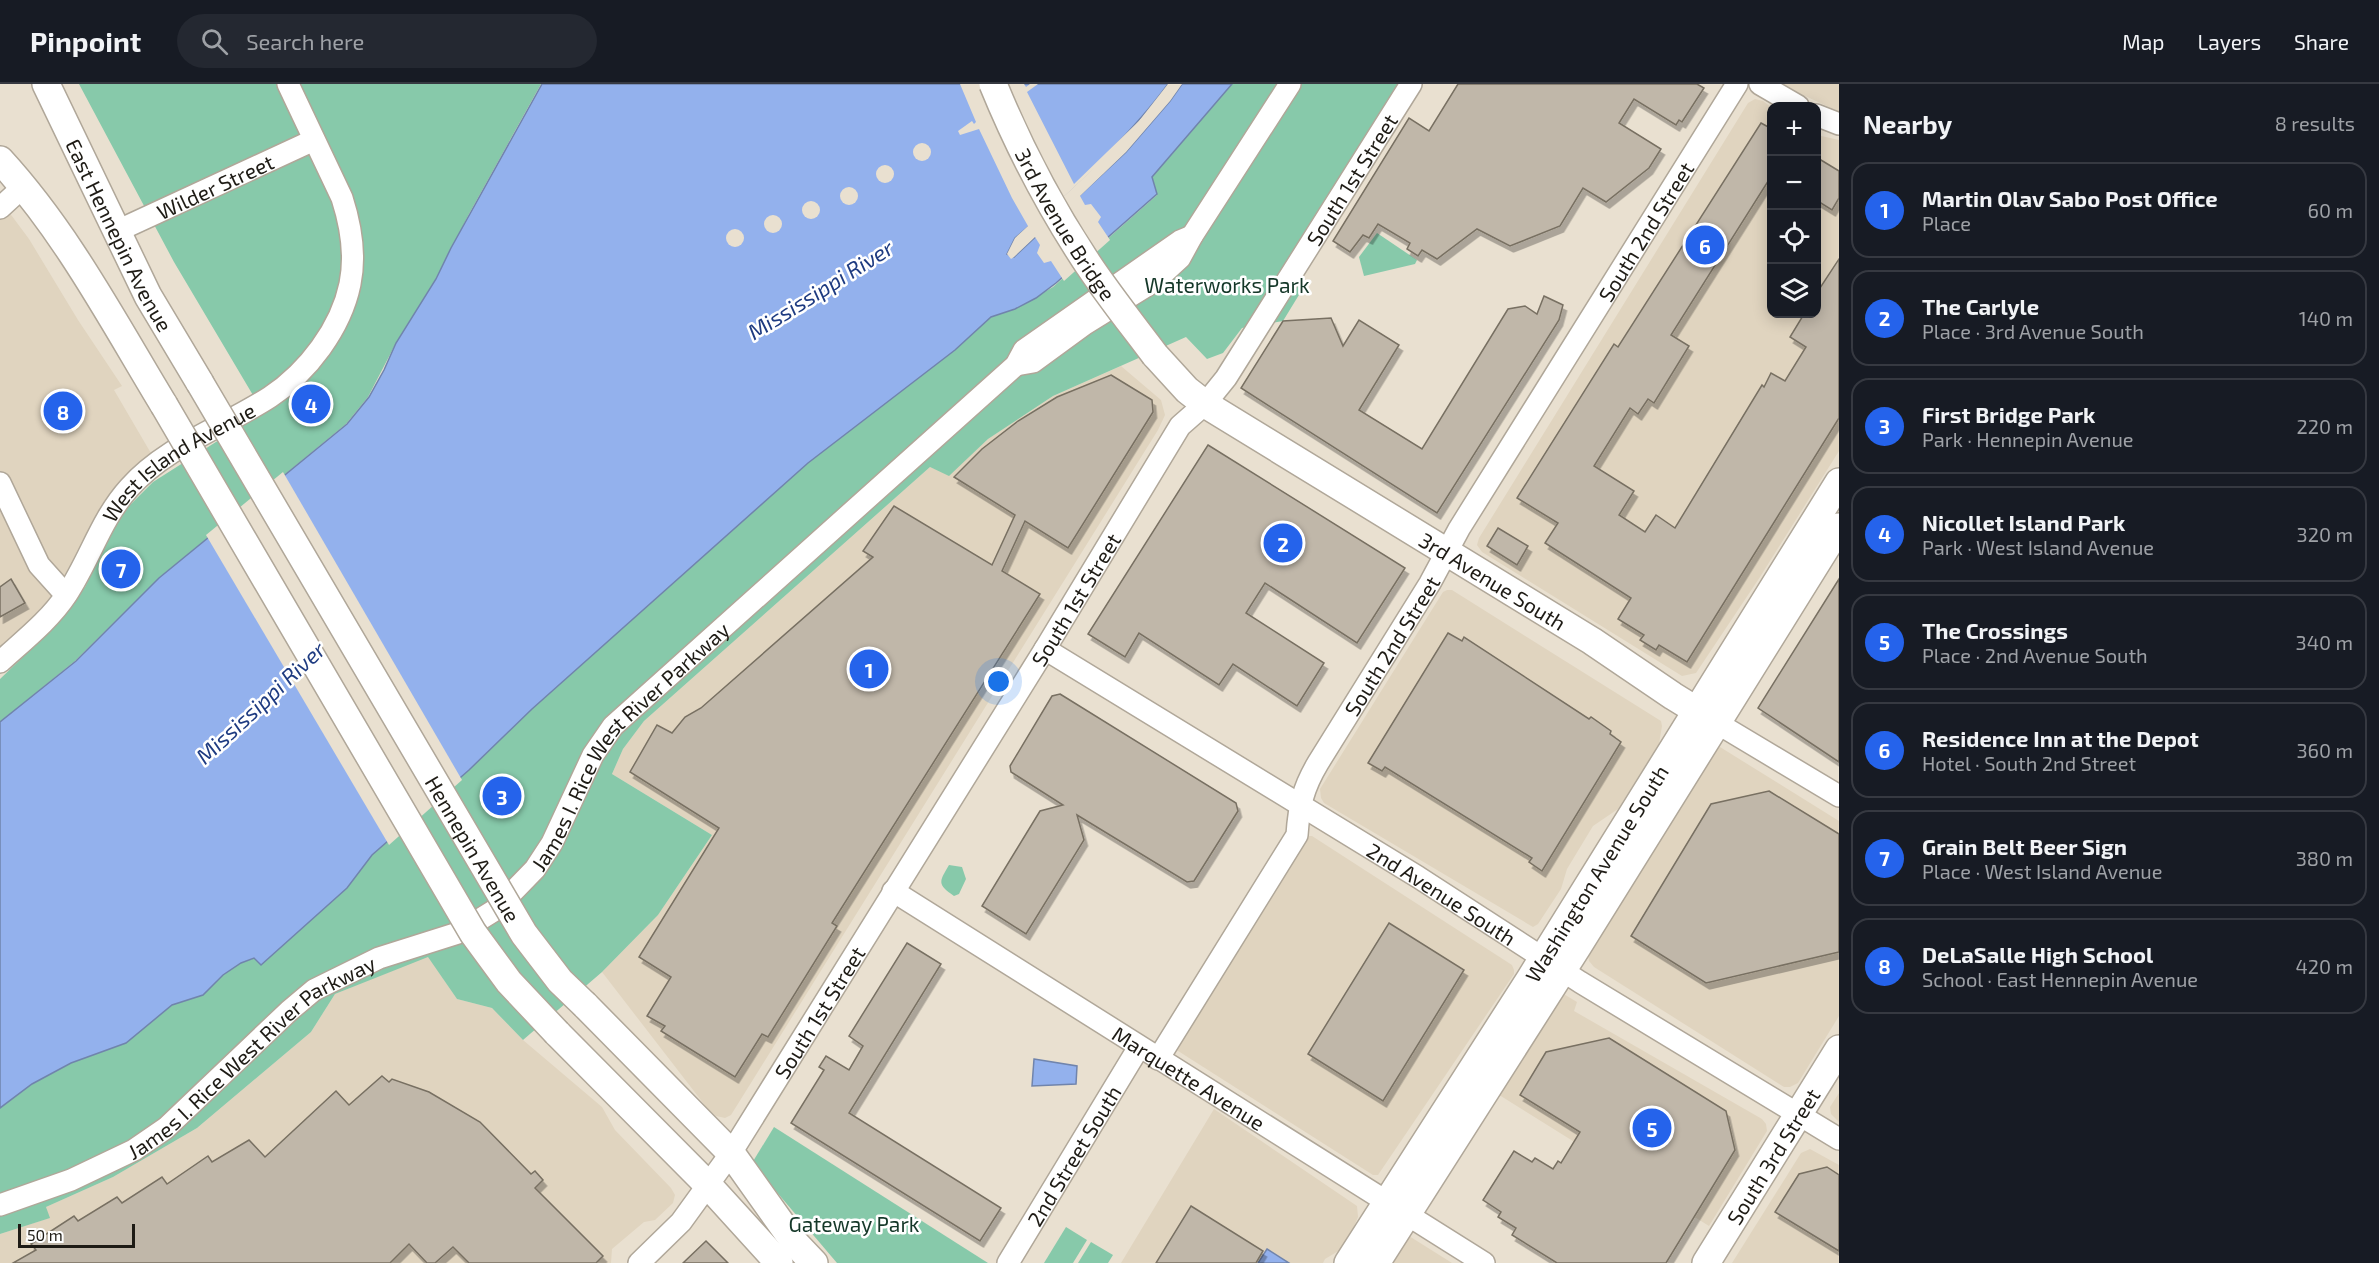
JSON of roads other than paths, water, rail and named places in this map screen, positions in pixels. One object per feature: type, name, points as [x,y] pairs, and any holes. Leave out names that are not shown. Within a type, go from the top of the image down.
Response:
[{"type":"main road","name":"3rd Avenue Bridge","points":[[993,84],[1034,173],[1073,240],[1155,355]]},
{"type":"main road","name":"East Hennepin Avenue","points":[[46,85],[148,296],[200,383]]},
{"type":"main road","name":"East Hennepin Avenue","points":[[0,160],[24,186],[69,248],[164,405]]},
{"type":"main road","name":"3rd Avenue South","points":[[1155,355],[1187,390],[1205,404],[1448,551],[1592,641],[1707,717]]},
{"type":"main road","name":"Hennepin Avenue","points":[[200,383],[524,934],[560,981],[731,1153],[795,1243],[814,1263]]},
{"type":"main road","name":"Hennepin Avenue","points":[[164,405],[473,933],[509,982],[708,1185],[779,1263]]},
{"type":"main road","name":"Washington Avenue South","points":[[1707,717],[1839,482]]},
{"type":"main road","name":"Washington Avenue South","points":[[1348,1263],[1397,1208],[1707,717],[1839,527]]},
{"type":"main road","name":"South 3rd Street","points":[[1706,1263],[1839,1049]]},
{"type":"main road","name":"Washington Avenue South","points":[[1376,1263],[1397,1208]]},
{"type":"street","name":"West Island Avenue","points":[[0,662],[43,622],[66,595],[107,517],[129,488],[154,464],[272,396],[307,366],[328,337],[344,306],[352,264],[351,234],[342,198],[288,84]]},
{"type":"street","name":"James I. Rice West River Parkway","points":[[0,1205],[71,1180],[134,1150],[166,1128],[288,1011],[314,990],[380,958],[458,933],[495,910],[535,869],[552,843],[593,755],[614,726],[1016,365],[1034,362],[1085,324],[1156,280],[1180,258],[1290,84]]},
{"type":"street","name":"South 1st Street","points":[[639,1263],[681,1222],[731,1153],[1180,426],[1205,404],[1226,378],[1411,84]]},
{"type":"street","name":"South 2nd Street","points":[[1158,1059],[1297,835],[1299,806],[1306,782],[1460,529],[1737,84]]},
{"type":"street","points":[[1760,84],[1791,102]]},
{"type":"street","points":[[1821,117],[1839,124]]},
{"type":"street","name":"Wilder Street","points":[[115,231],[314,140]]},
{"type":"street","points":[[0,208],[24,186]]},
{"type":"street","points":[[0,483],[39,565],[66,595]]},
{"type":"street","name":"2nd Avenue South","points":[[1044,649],[1418,877],[1552,964],[1839,1139]]},
{"type":"street","name":"3rd Avenue South","points":[[1707,717],[1839,796]]},
{"type":"street","name":"Marquette Avenue","points":[[892,891],[1484,1263]]},
{"type":"street","name":"2nd Street South","points":[[1008,1263],[1139,1047]]},
{"type":"water","name":"Mississippi River","points":[[542,84],[1168,84],[1116,145],[1015,238],[1007,254],[1014,257],[1126,152],[1182,84],[1232,84],[1152,177],[1157,194],[1056,283],[1036,298],[1015,309],[991,317],[955,350],[808,463],[372,855],[347,888],[261,965],[254,958],[241,963],[223,975],[203,995],[172,1005],[126,1043],[71,1063],[32,1084],[0,1108],[0,722],[76,661],[159,578],[347,424],[369,397],[396,343],[436,279]]},
{"type":"water","points":[[1034,1059],[1077,1066],[1076,1084],[1032,1086]]},
{"type":"water","points":[[1267,1249],[1289,1263],[1258,1263]]},
{"type":"place","name":"Residence Inn at the Depot","points":[[1705,245]]},
{"type":"place","name":"Nicollet Island Park","points":[[311,404]]},
{"type":"place","name":"DeLaSalle High School","points":[[63,411]]},
{"type":"place","name":"The Carlyle","points":[[1283,543]]},
{"type":"place","name":"Grain Belt Beer Sign","points":[[121,569]]},
{"type":"place","name":"Martin Olav Sabo Post Office","points":[[869,669]]},
{"type":"place","name":"First Bridge Park","points":[[502,796]]},
{"type":"place","name":"The Crossings","points":[[1652,1128]]},
{"type":"park label","name":"Waterworks Park","points":[[1227,284]]},
{"type":"park label","name":"Gateway Park","points":[[854,1223]]}]
